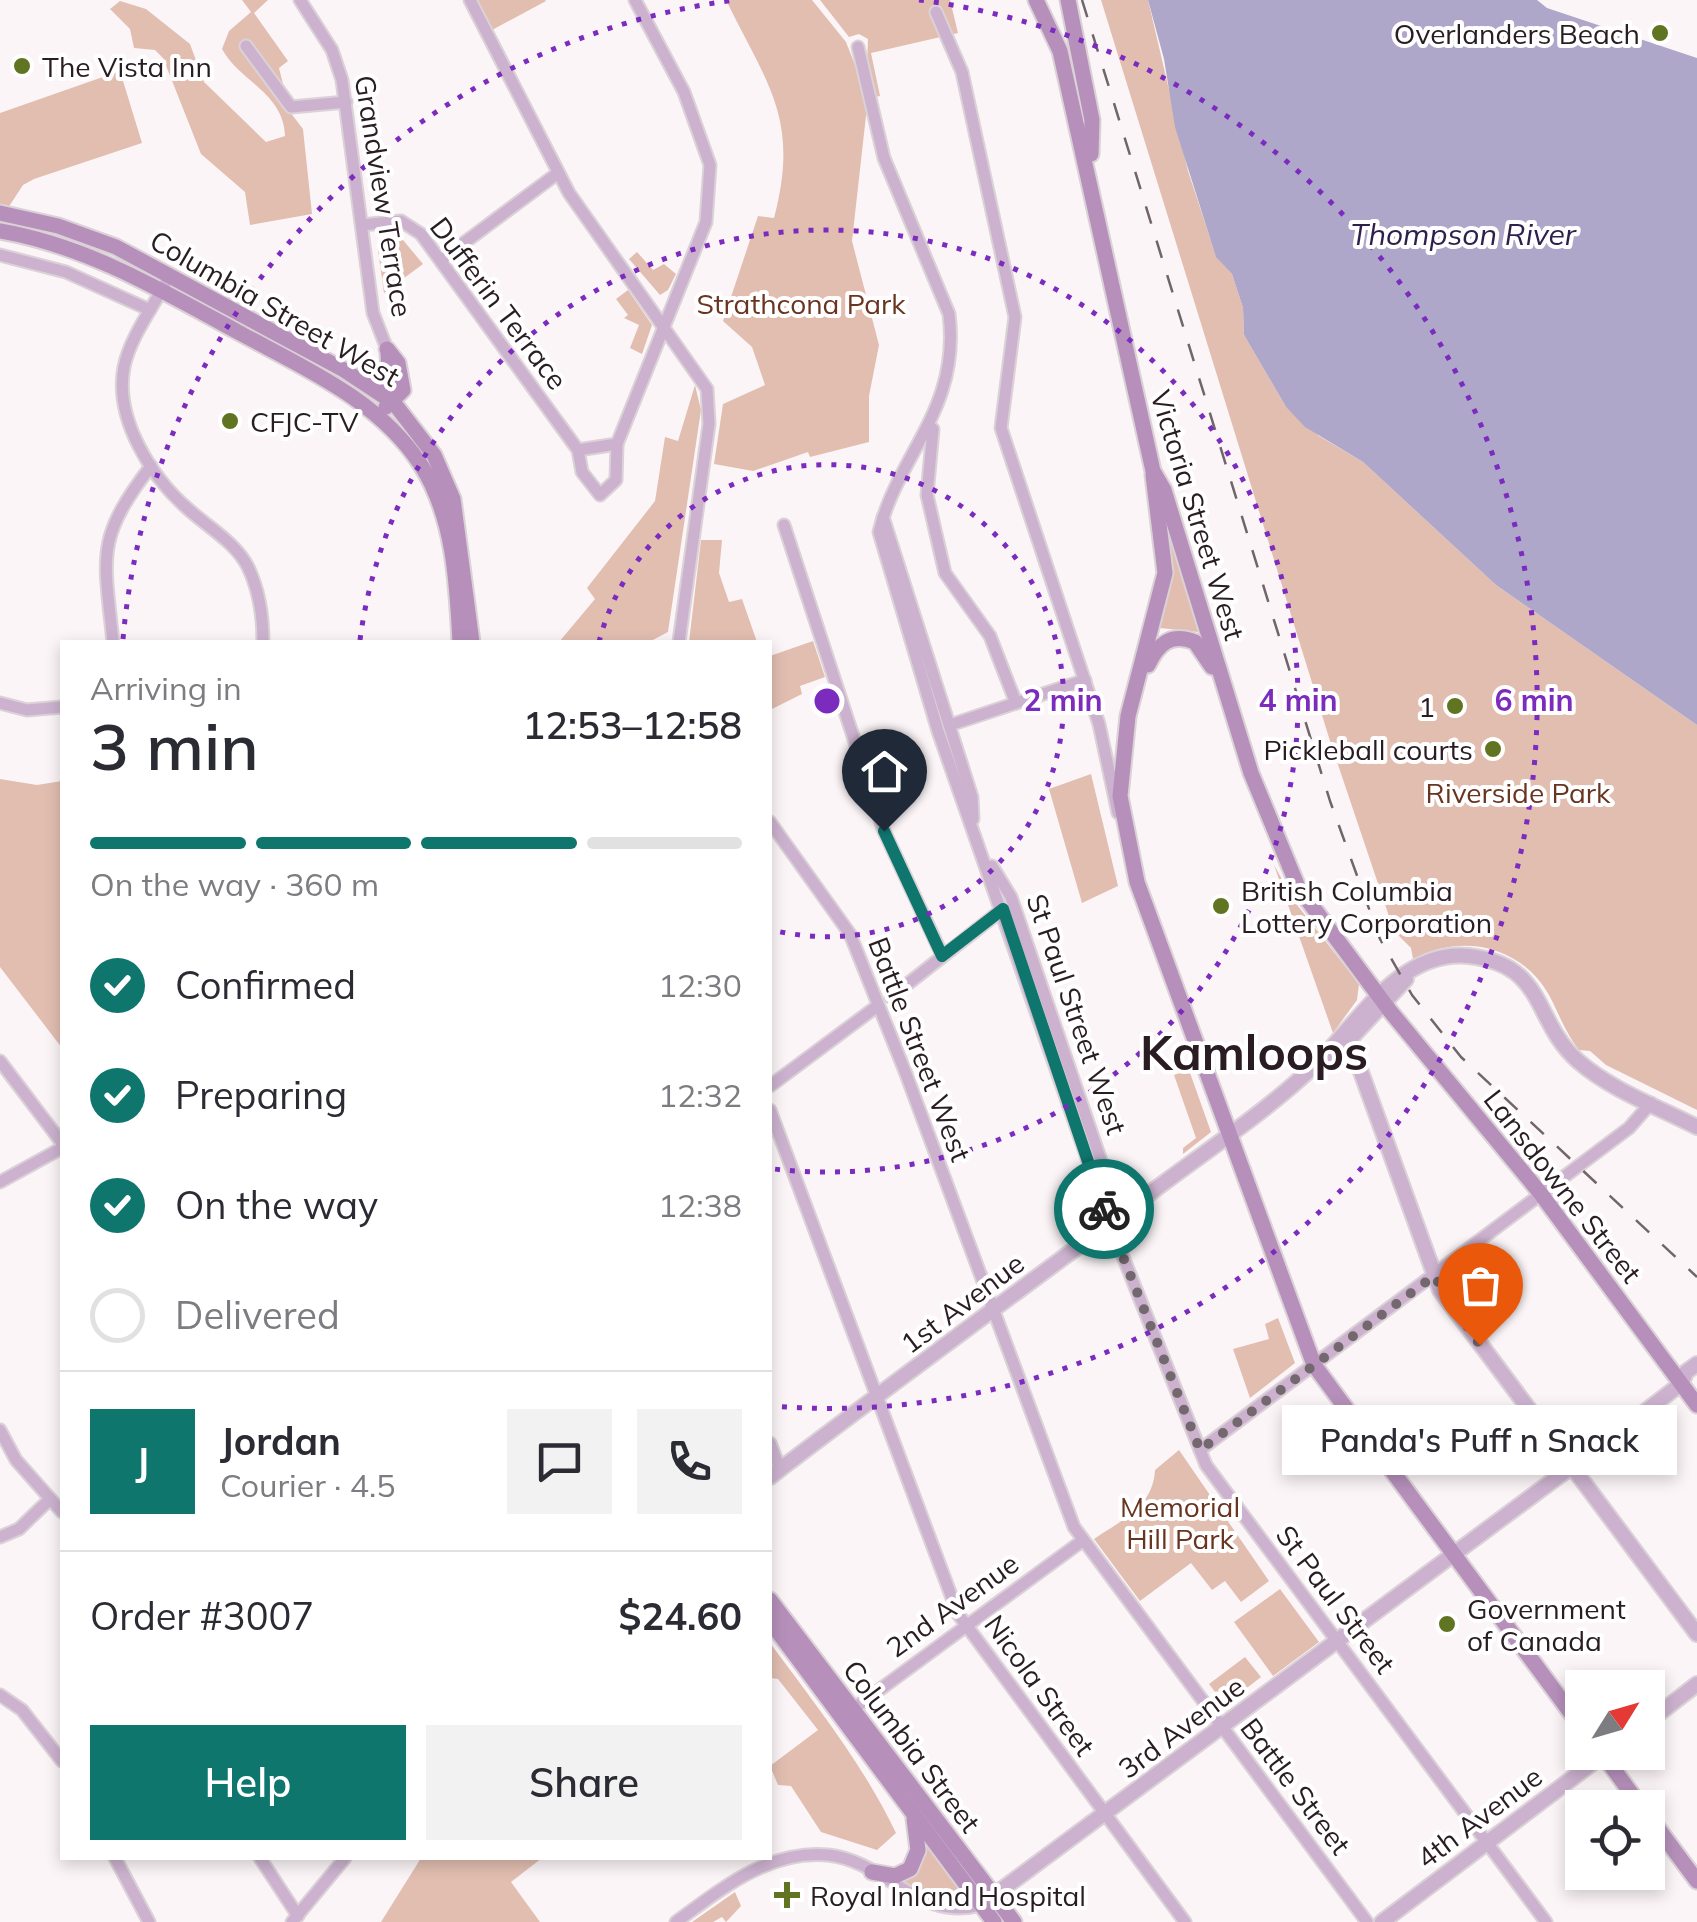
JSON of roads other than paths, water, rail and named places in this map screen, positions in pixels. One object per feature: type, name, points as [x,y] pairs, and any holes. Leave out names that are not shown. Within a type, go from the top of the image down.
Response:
[{"type":"main road","name":"Victoria Street West","points":[[1036,0],[1060,51],[1153,471],[1164,490],[1262,802],[1298,887],[1381,999]]},
{"type":"main road","points":[[1047,0],[1069,48],[1091,165]]},
{"type":"main road","points":[[1060,0],[1072,20]]},
{"type":"main road","name":"Victoria Street West","points":[[1068,0],[1092,120],[1092,183]]},
{"type":"main road","name":"Columbia Street West","points":[[0,212],[86,236],[170,275],[368,384],[394,403],[434,455],[454,499],[472,640]]},
{"type":"main road","name":"Columbia Street West","points":[[0,231],[80,252],[162,290],[335,386],[373,412],[421,465],[440,504],[452,561],[460,640]]},
{"type":"main road","points":[[368,384],[380,382],[389,372],[387,349]]},
{"type":"main road","points":[[373,412],[394,403],[403,390],[402,373],[387,349]]},
{"type":"main road","points":[[1153,471],[1165,573],[1133,696],[1122,764],[1124,825],[1137,882],[1314,1365],[1565,1705]]},
{"type":"main road","points":[[1133,696],[1155,650],[1180,637],[1196,642],[1203,652],[1231,711]]},
{"type":"main road","name":"Lansdowne Street","points":[[1381,999],[1689,1381],[1697,1404]]},
{"type":"main road","name":"Columbia Street","points":[[772,1603],[988,1900],[994,1922]]},
{"type":"main road","name":"Columbia Street","points":[[772,1624],[913,1815],[988,1900],[1014,1922]]},
{"type":"main road","points":[[872,1872],[895,1876],[910,1869],[918,1850],[913,1815]]},
{"type":"main road","points":[[1665,1838],[1697,1882]]},
{"type":"street","name":"Grandview Terrace","points":[[300,0],[332,50],[346,102],[373,313],[387,349]]},
{"type":"street","points":[[470,0],[558,173],[589,224],[702,376],[710,405],[679,640]]},
{"type":"street","points":[[578,450],[617,444],[662,322],[706,222],[710,166],[684,92],[635,0]]},
{"type":"street","points":[[936,12],[962,72],[1015,317],[1001,428],[1099,724],[1111,795],[1124,825]]},
{"type":"street","points":[[246,46],[291,107],[346,102]]},
{"type":"street","points":[[858,47],[884,158],[949,314],[952,340],[933,422],[926,495],[945,573],[990,636],[1016,702]]},
{"type":"street","points":[[441,260],[558,173]]},
{"type":"street","name":"Dufferin Terrace","points":[[362,226],[401,222],[421,234],[578,450],[582,472],[592,490],[600,495],[616,480],[617,444]]},
{"type":"street","points":[[0,255],[66,272],[150,310]]},
{"type":"street","points":[[170,275],[126,360],[123,394],[134,436],[151,466],[184,506],[225,539],[248,566],[259,598],[263,640]]},
{"type":"street","points":[[882,517],[933,422]]},
{"type":"street","points":[[113,640],[104,555],[118,510],[151,466]]},
{"type":"street","name":"St Paul Street West","points":[[882,517],[972,797],[974,828]]},
{"type":"street","name":"St Paul Street West","points":[[882,517],[879,532],[908,636],[1110,1224]]},
{"type":"street","points":[[784,525],[884,831],[942,956]]},
{"type":"street","points":[[950,725],[1085,680]]},
{"type":"street","points":[[0,702],[28,710],[60,707]]},
{"type":"street","name":"Battle Street West","points":[[772,825],[850,934],[993,1311]]},
{"type":"street","name":"St Paul Street West","points":[[986,860],[1011,897],[1112,1193],[1110,1224]]},
{"type":"street","points":[[890,997],[1003,909]]},
{"type":"street","points":[[1381,999],[1410,974],[1456,956],[1509,967],[1535,990],[1574,1058],[1697,1127]]},
{"type":"street","name":"1st Avenue","points":[[1324,1057],[1334,1039],[1381,999]]},
{"type":"street","name":"1st Avenue","points":[[775,1473],[1350,1040],[1381,999]]},
{"type":"street","points":[[772,1085],[876,1007]]},
{"type":"street","points":[[1365,1009],[1349,1031],[1350,1040],[1440,1290],[1697,1634]]},
{"type":"street","points":[[0,1061],[60,1142]]},
{"type":"street","points":[[1200,1450],[1638,1121],[1651,1103]]},
{"type":"street","name":"Nicola Street","points":[[772,1115],[966,1627],[1184,1922]]},
{"type":"street","points":[[0,1182],[60,1146]]},
{"type":"street","name":"St Paul Street","points":[[1110,1224],[1200,1450],[1233,1503],[1546,1922]]},
{"type":"street","name":"Battle Street","points":[[993,1311],[1082,1541],[1367,1922]]},
{"type":"street","name":"3rd Avenue","points":[[676,1922],[738,1876],[804,1856],[830,1855],[872,1872],[929,1910],[956,1913],[988,1900],[1689,1381],[1697,1364]]},
{"type":"street","points":[[0,1430],[16,1460],[60,1510]]},
{"type":"street","points":[[0,1537],[18,1529],[50,1500]]},
{"type":"street","name":"2nd Avenue","points":[[852,1710],[1082,1541]]},
{"type":"street","points":[[1665,1709],[1697,1684]]},
{"type":"street","points":[[0,1695],[22,1710],[60,1759]]},
{"type":"street","name":"4th Avenue","points":[[1382,1922],[1583,1770]]},
{"type":"street","points":[[116,1860],[149,1922]]},
{"type":"street","points":[[261,1860],[295,1919],[343,1860]]},
{"type":"water","name":"Thompson River","points":[[1148,0],[1537,0],[1547,8],[1697,58],[1697,725],[1496,585],[1363,462],[1305,427],[1286,407],[1244,335],[1243,308],[1232,274],[1216,257],[1175,127],[1164,59]]},
{"type":"railway","points":[[1082,0],[1330,801],[1380,939],[1412,995],[1461,1057],[1697,1277]]},
{"type":"place","name":"Overlanders Beach","points":[[1660,33]]},
{"type":"place","name":"The Vista Inn","points":[[22,66]]},
{"type":"place","name":"CFJC-TV","points":[[230,421]]},
{"type":"place","name":"1","points":[[1455,706]]},
{"type":"place","name":"Pickleball courts","points":[[1493,749]]},
{"type":"place","name":"British Columbia Lottery Corporation","points":[[1221,906]]},
{"type":"place","name":"Panda's Puff n Snack","points":[[1480,1345]]},
{"type":"place","name":"Government of Canada","points":[[1447,1624]]},
{"type":"place","name":"Royal Inland Hospital","points":[[787,1895]]},
{"type":"district","name":"Kamloops","points":[[1254,1052]]},
{"type":"park label","name":"Strathcona Park","points":[[801,303]]},
{"type":"park label","name":"Riverside Park","points":[[1518,792]]},
{"type":"park label","name":"Memorial Hill Park","points":[[1180,1522]]}]
